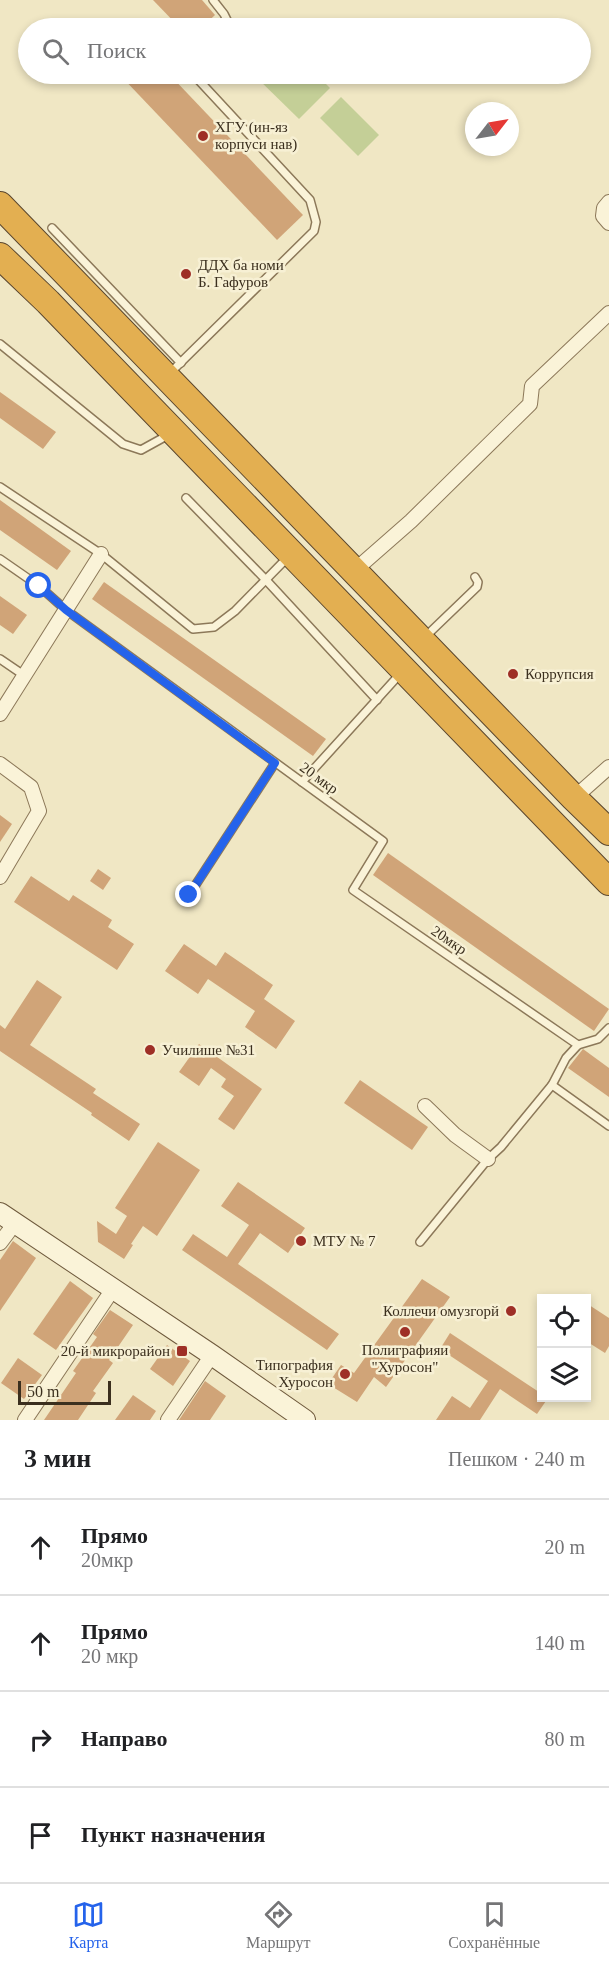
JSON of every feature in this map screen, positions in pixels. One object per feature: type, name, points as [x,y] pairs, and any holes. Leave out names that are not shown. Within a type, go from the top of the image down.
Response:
[{"type":"highway","points":[[0,205],[116,310],[174,370],[277,491],[574,798],[602,821]]},
{"type":"highway","points":[[0,256],[48,302],[609,882]]},
{"type":"highway","points":[[254,516],[277,491]]},
{"type":"highway","points":[[549,820],[560,822],[572,814],[574,798]]},
{"type":"highway","points":[[572,844],[570,827],[574,821],[582,817],[602,821]]},
{"type":"main road","points":[[7,1218],[212,1355],[304,1420]]},
{"type":"street","points":[[609,202],[604,208],[603,216],[609,223]]},
{"type":"street","points":[[354,571],[411,521],[530,404],[532,386],[609,313]]},
{"type":"street","points":[[0,714],[101,554]]},
{"type":"street","points":[[0,764],[31,787],[39,812],[2,869]]},
{"type":"street","points":[[574,798],[609,766]]},
{"type":"street","points":[[425,1106],[455,1135],[488,1159]]},
{"type":"street","points":[[0,1244],[7,1218]]},
{"type":"street","points":[[25,1420],[113,1289]]},
{"type":"street","points":[[168,1420],[212,1355]]},
{"type":"lane","points":[[213,0],[226,18]]},
{"type":"lane","points":[[174,370],[314,231],[316,222],[310,200],[202,84]]},
{"type":"lane","points":[[52,228],[116,310]]},
{"type":"lane","points":[[0,344],[123,444],[141,450],[173,432]]},
{"type":"lane","points":[[0,487],[101,554],[193,629],[214,627],[235,611],[292,554]]},
{"type":"lane","points":[[186,498],[377,700]]},
{"type":"lane","points":[[0,559],[39,586],[66,610]]},
{"type":"lane","points":[[421,640],[477,587],[476,577]]},
{"type":"lane","name":"20 мкр","points":[[66,610],[382,841]]},
{"type":"lane","points":[[0,659],[25,676]]},
{"type":"lane","points":[[302,782],[404,670]]},
{"type":"lane","points":[[189,895],[275,763]]},
{"type":"lane","name":"20мкр","points":[[382,841],[352,890],[578,1045]]},
{"type":"lane","points":[[420,1242],[552,1085],[566,1058],[578,1045],[598,1040],[609,1028]]},
{"type":"lane","points":[[552,1085],[609,1126]]},
{"type":"green space","points":[[263,84],[326,84],[330,88],[299,119]]},
{"type":"green space","points":[[341,97],[379,135],[358,156],[320,118]]},
{"type":"building","points":[[153,0],[202,0],[215,15],[212,18],[170,18]]},
{"type":"building","name":"ХГУ (ин-яз корпуси нав)","points":[[129,84],[179,84],[303,215],[277,240]]},
{"type":"building","points":[[0,392],[56,432],[43,449],[0,418]]},
{"type":"building","points":[[0,500],[71,551],[57,570],[0,530]]},
{"type":"building","points":[[104,582],[326,739],[313,756],[92,599]]},
{"type":"building","points":[[0,596],[27,615],[13,634],[0,625]]},
{"type":"building","points":[[0,815],[12,824],[0,842]]},
{"type":"building","points":[[388,853],[609,1009],[594,1031],[373,875]]},
{"type":"building","points":[[98,869],[111,878],[103,890],[90,881]]},
{"type":"building","points":[[31,876],[69,901],[73,895],[112,920],[108,927],[134,944],[117,970],[14,902]]},
{"type":"building","points":[[184,944],[216,966],[225,952],[273,985],[264,999],[295,1021],[276,1049],[245,1027],[255,1011],[208,979],[198,994],[165,971]]},
{"type":"building","points":[[37,980],[62,997],[30,1045],[96,1089],[93,1093],[140,1124],[129,1141],[0,1051],[0,1025],[5,1029]]},
{"type":"building","points":[[199,1044],[262,1089],[234,1130],[218,1119],[234,1096],[221,1087],[226,1079],[211,1068],[199,1086],[179,1072]]},
{"type":"building","points":[[583,1049],[609,1068],[609,1097],[568,1068]]},
{"type":"building","points":[[360,1080],[428,1127],[412,1150],[344,1103]]},
{"type":"building","points":[[158,1142],[200,1170],[157,1236],[143,1226],[124,1259],[98,1242],[97,1221],[116,1234],[127,1216],[115,1208]]},
{"type":"building","points":[[238,1182],[305,1228],[288,1253],[260,1233],[238,1264],[339,1334],[327,1350],[182,1250],[193,1234],[227,1257],[249,1225],[221,1206]]},
{"type":"building","points":[[13,1241],[36,1258],[0,1311],[0,1260]]},
{"type":"building","name":"Полиграфияи \"Хуросон\"","points":[[422,1279],[450,1297],[386,1387],[374,1377],[357,1402],[328,1384],[341,1365],[354,1373]]},
{"type":"building","points":[[70,1281],[93,1298],[56,1350],[33,1334]]},
{"type":"building","points":[[591,1306],[609,1318],[609,1346],[605,1353],[591,1344]]},
{"type":"building","points":[[110,1310],[133,1325],[109,1360],[113,1363],[93,1391],[96,1393],[78,1420],[44,1420],[76,1373],[73,1371],[97,1337],[93,1334]]},
{"type":"building","points":[[450,1333],[537,1391],[537,1402],[545,1402],[537,1414],[500,1389],[480,1420],[436,1420],[452,1396],[470,1408],[488,1381],[440,1349]]},
{"type":"building","points":[[167,1345],[190,1361],[173,1386],[150,1369]]},
{"type":"building","points":[[18,1358],[42,1375],[24,1399],[1,1383]]},
{"type":"building","points":[[205,1381],[226,1396],[210,1420],[179,1420]]},
{"type":"building","points":[[133,1395],[156,1411],[150,1420],[115,1420]]},
{"type":"place","name":"ХГУ (ин-яз корпуси нав)","points":[[203,136]]},
{"type":"place","name":"ДДХ ба номи Б. Гафуров","points":[[186,274]]},
{"type":"place","name":"Коррупсия","points":[[513,674]]},
{"type":"place","name":"Училише №31","points":[[150,1050]]},
{"type":"place","name":"МТУ № 7","points":[[301,1241]]},
{"type":"place","name":"Коллечи омузгорй","points":[[511,1311]]},
{"type":"place","name":"Полиграфияи \"Хуросон\"","points":[[405,1332]]},
{"type":"place","name":"20-й микрорайон","points":[[182,1351]]},
{"type":"place","name":"Типография Хуросон","points":[[345,1374]]},
{"type":"route","points":[[39,586],[66,610],[275,763],[189,895]]}]
